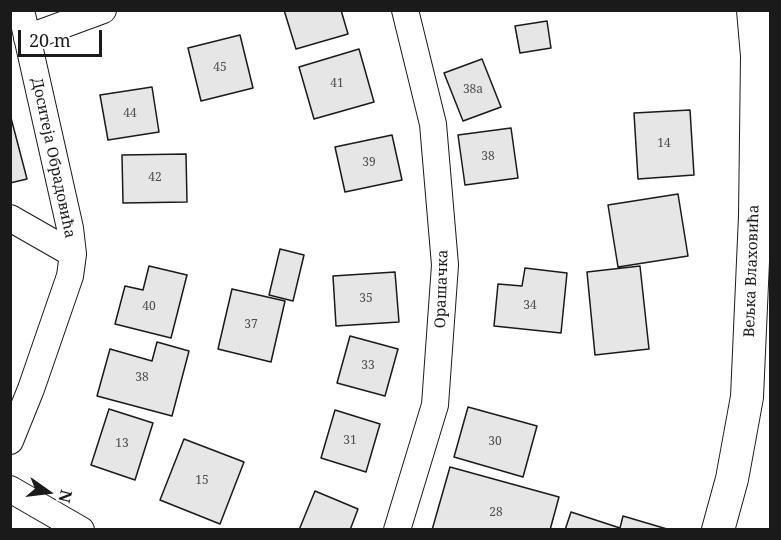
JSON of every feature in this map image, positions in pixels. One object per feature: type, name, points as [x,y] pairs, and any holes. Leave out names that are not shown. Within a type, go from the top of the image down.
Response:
[{"type":"street","name":"Доситеја Обрадовића","points":[[10,441],[70,276],[73,254],[70,228],[21,10]]},
{"type":"street","points":[[27,38],[103,10]]},
{"type":"street","name":"Орашачка","points":[[397,530],[435,405],[445,265],[433,124],[405,10]]},
{"type":"street","name":"Вељка Влаховића","points":[[718,530],[732,479],[747,397],[755,216],[757,56],[753,10]]},
{"type":"street","points":[[10,218],[73,254]]},
{"type":"street","points":[[10,489],[81,530]]},
{"type":"building","points":[[284,10],[341,10],[348,34],[296,49]]},
{"type":"building","points":[[547,21],[551,48],[520,53],[515,26]]},
{"type":"building","points":[[240,35],[253,88],[201,101],[188,48]]},
{"type":"building","points":[[359,49],[374,102],[314,119],[299,67]]},
{"type":"building","points":[[482,59],[501,107],[463,121],[444,73]]},
{"type":"building","points":[[152,87],[159,132],[108,140],[100,95]]},
{"type":"building","points":[[690,110],[694,175],[638,179],[634,113]]},
{"type":"building","points":[[10,114],[27,179],[10,183]]},
{"type":"building","points":[[511,128],[518,178],[465,185],[458,135]]},
{"type":"building","points":[[392,135],[402,180],[345,192],[335,147]]},
{"type":"building","points":[[186,154],[187,202],[123,203],[122,155]]},
{"type":"building","points":[[678,194],[688,256],[618,267],[608,205]]},
{"type":"building","points":[[280,249],[304,255],[293,301],[269,295]]},
{"type":"building","points":[[149,266],[187,275],[171,338],[115,324],[125,286],[143,290]]},
{"type":"building","points":[[640,266],[649,349],[595,355],[587,272]]},
{"type":"building","points":[[525,268],[567,273],[561,333],[494,326],[498,284],[522,286]]},
{"type":"building","points":[[395,272],[399,322],[336,326],[333,276]]},
{"type":"building","points":[[232,289],[285,301],[271,362],[218,349]]},
{"type":"building","points":[[350,336],[398,349],[385,396],[337,383]]},
{"type":"building","points":[[157,342],[189,351],[172,416],[97,396],[110,349],[152,361]]},
{"type":"building","points":[[468,407],[537,426],[523,477],[454,457]]},
{"type":"building","points":[[109,409],[153,423],[135,480],[91,465]]},
{"type":"building","points":[[335,410],[380,424],[366,472],[321,458]]},
{"type":"building","points":[[184,439],[244,462],[220,524],[160,500]]},
{"type":"building","points":[[450,467],[559,497],[550,530],[432,530]]},
{"type":"building","points":[[315,491],[358,509],[350,530],[299,530]]},
{"type":"building","points":[[571,512],[620,528],[623,516],[667,529],[565,530]]}]
